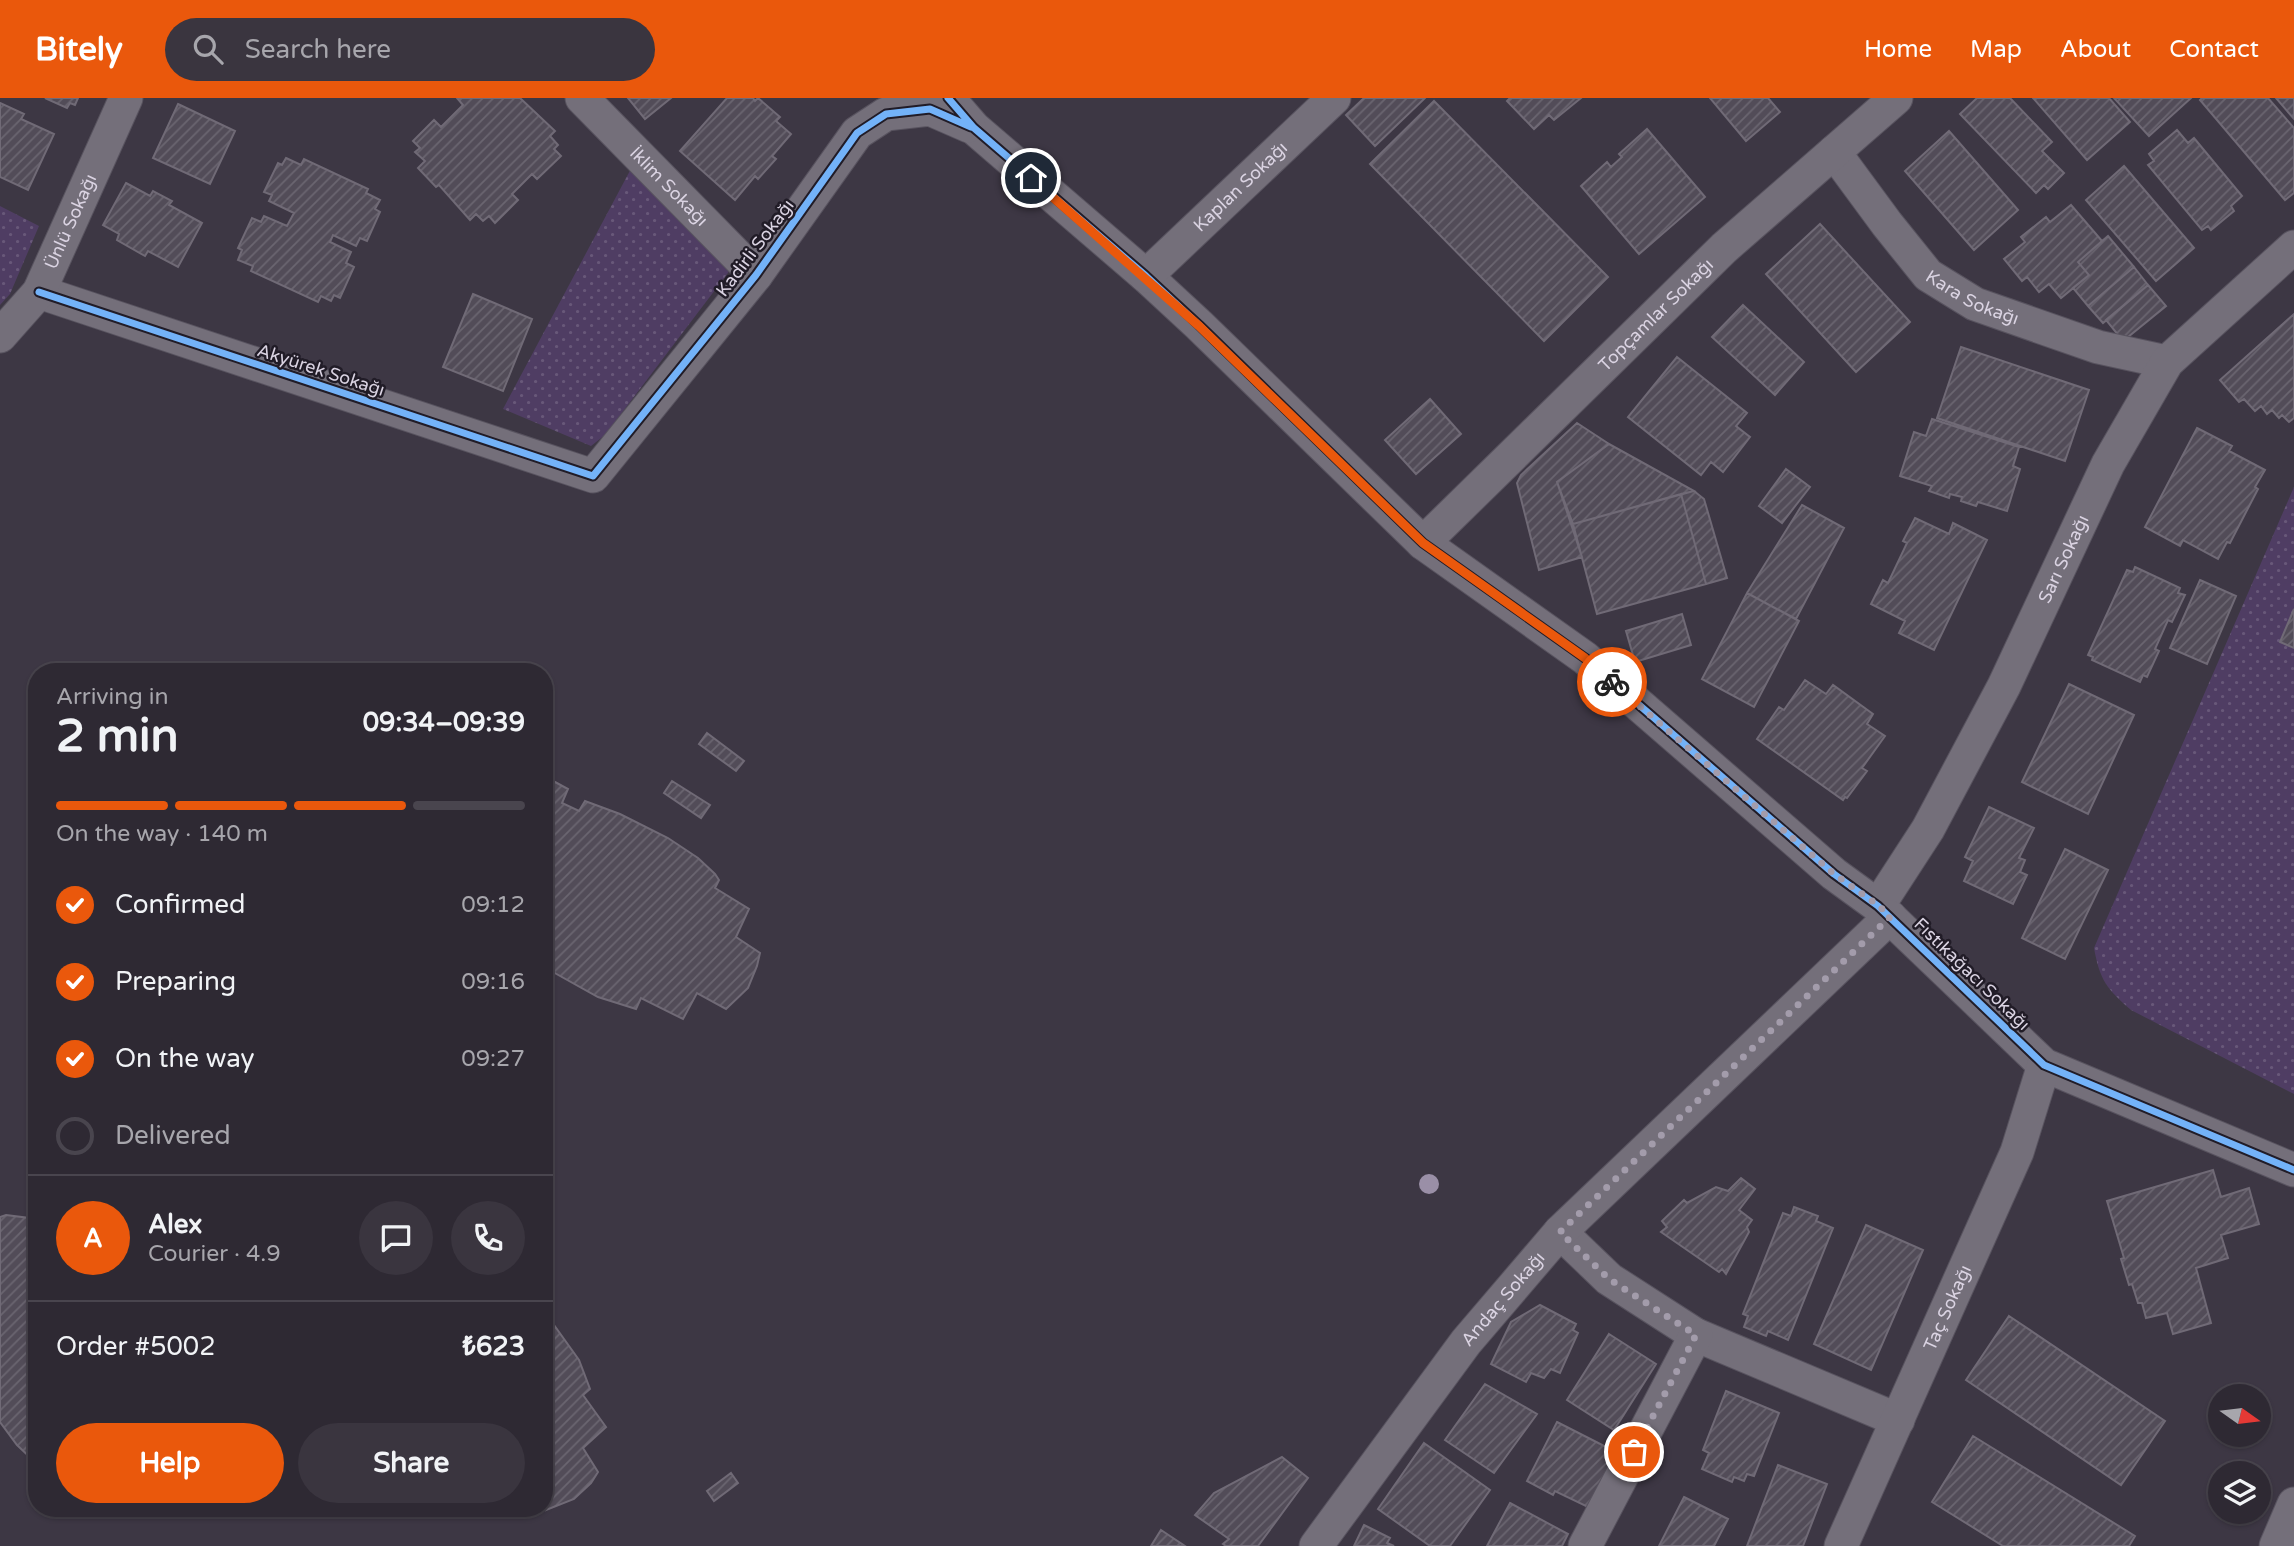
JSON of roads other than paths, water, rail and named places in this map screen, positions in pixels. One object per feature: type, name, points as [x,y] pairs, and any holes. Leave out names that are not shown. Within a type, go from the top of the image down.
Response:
[{"type":"street","name":"Ünlü Sokağı","points":[[0,336],[39,292],[126,98]]},
{"type":"street","name":"İklim Sokağı","points":[[582,98],[756,275]]},
{"type":"street","points":[[948,98],[974,128]]},
{"type":"street","name":"Kaplan Sokağı","points":[[1146,276],[1334,98]]},
{"type":"street","name":"Topçamlar Sokağı","points":[[1423,543],[1724,248],[1896,98]]},
{"type":"street","name":"Kadirli Sokağı","points":[[593,476],[756,275],[857,133],[886,114],[930,109],[974,128]]},
{"type":"street","name":"Fıstıkağacı Sokağı","points":[[974,128],[1146,276],[1423,543],[1585,658],[1834,874],[1884,911],[2044,1065],[2294,1170]]},
{"type":"street","name":"Kara Sokağı","points":[[1834,152],[1928,275],[1975,304],[2098,346],[2167,362]]},
{"type":"street","name":"Sarı Sokağı","points":[[1560,1232],[1884,911],[1992,710],[2108,464],[2167,362],[2294,247]]},
{"type":"street","name":"Akyürek Sokağı","points":[[39,292],[593,476]]},
{"type":"street","name":"Taç Sokağı","points":[[1841,1546],[2017,1152],[2044,1065]]},
{"type":"street","points":[[1560,1232],[1609,1279],[1696,1335],[1898,1420]]},
{"type":"street","name":"Andaç Sokağı","points":[[1316,1546],[1466,1342],[1560,1232]]},
{"type":"street","points":[[1585,1546],[1696,1335]]},
{"type":"street","points":[[2276,1546],[2294,1504]]}]
